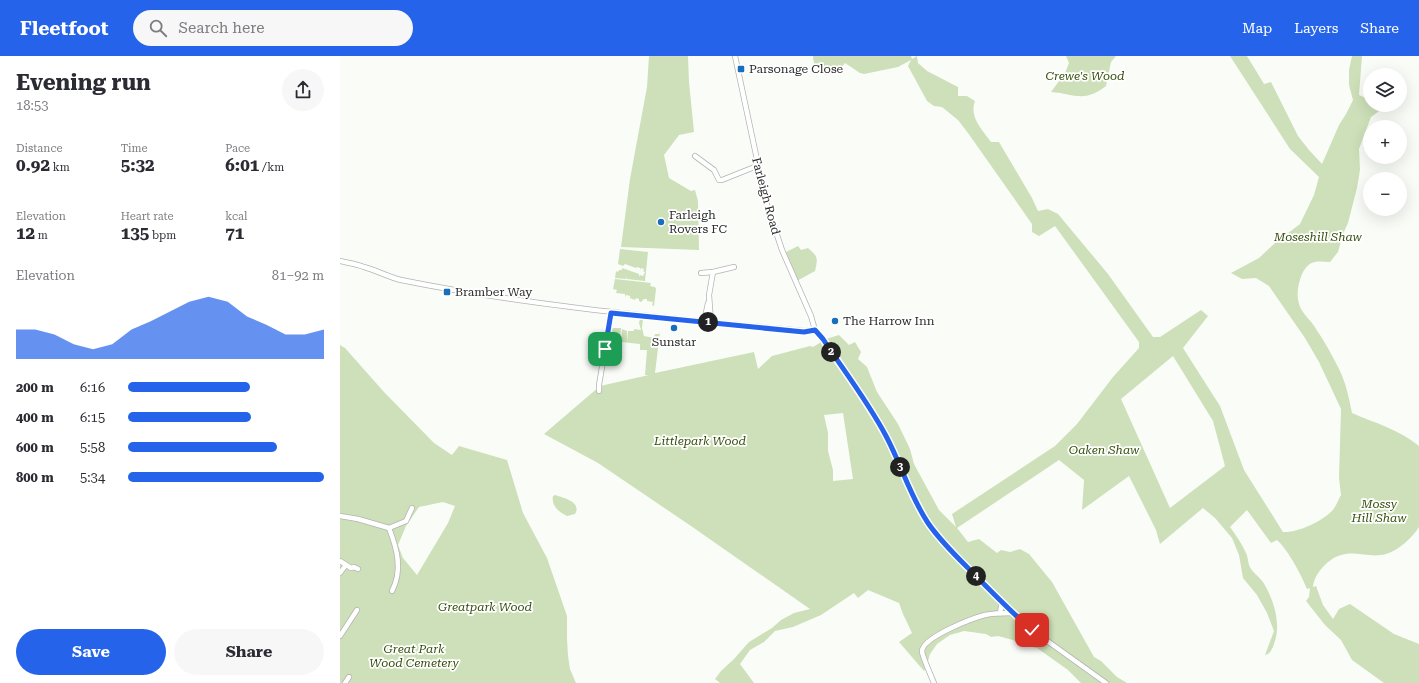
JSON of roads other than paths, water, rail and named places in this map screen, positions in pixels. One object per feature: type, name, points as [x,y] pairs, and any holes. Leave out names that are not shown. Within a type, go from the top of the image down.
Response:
[{"type":"street","name":"Farleigh Road","points":[[735,56],[757,166],[766,202],[788,266],[811,316],[815,330]]},
{"type":"street","points":[[695,156],[714,170],[720,180],[757,166]]},
{"type":"street","points":[[340,261],[364,266],[398,279],[433,286],[611,313],[804,332],[815,330],[823,339],[877,420],[889,442],[918,506],[928,523],[941,539],[1002,602],[1032,630],[1106,683]]},
{"type":"street","points":[[701,273],[734,267]]},
{"type":"street","points":[[704,322],[713,272]]},
{"type":"street","points":[[709,296],[710,322]]},
{"type":"street","points":[[599,391],[611,313]]},
{"type":"street","points":[[340,516],[358,519],[389,528],[406,521],[412,508]]},
{"type":"street","points":[[389,528],[397,553],[398,563],[396,583],[392,591]]},
{"type":"street","points":[[340,561],[351,568],[354,567],[358,569]]},
{"type":"street","points":[[340,574],[346,565]]},
{"type":"street","points":[[1000,613],[1002,602]]},
{"type":"street","points":[[340,636],[342,628],[357,610]]},
{"type":"street","points":[[934,683],[923,656],[922,651],[924,646],[948,629],[975,618],[1000,613],[1013,613]]},
{"type":"street","points":[[345,683],[349,677]]},
{"type":"place","name":"Parsonage Close","points":[[741,69]]},
{"type":"place","name":"Farleigh Rovers FC","points":[[661,222]]},
{"type":"place","name":"Bramber Way","points":[[447,292]]},
{"type":"place","name":"The Harrow Inn","points":[[835,321]]},
{"type":"place","name":"Sunstar","points":[[674,328]]},
{"type":"park label","name":"Crewe's Wood","points":[[1085,76]]},
{"type":"park label","name":"Moseshill Shaw","points":[[1318,237]]},
{"type":"park label","name":"Littlepark Wood","points":[[700,441]]},
{"type":"park label","name":"Oaken Shaw","points":[[1104,450]]},
{"type":"park label","name":"Mossy Hill Shaw","points":[[1379,511]]},
{"type":"park label","name":"Greatpark Wood","points":[[485,607]]},
{"type":"park label","name":"Great Park Wood Cemetery","points":[[414,656]]}]
